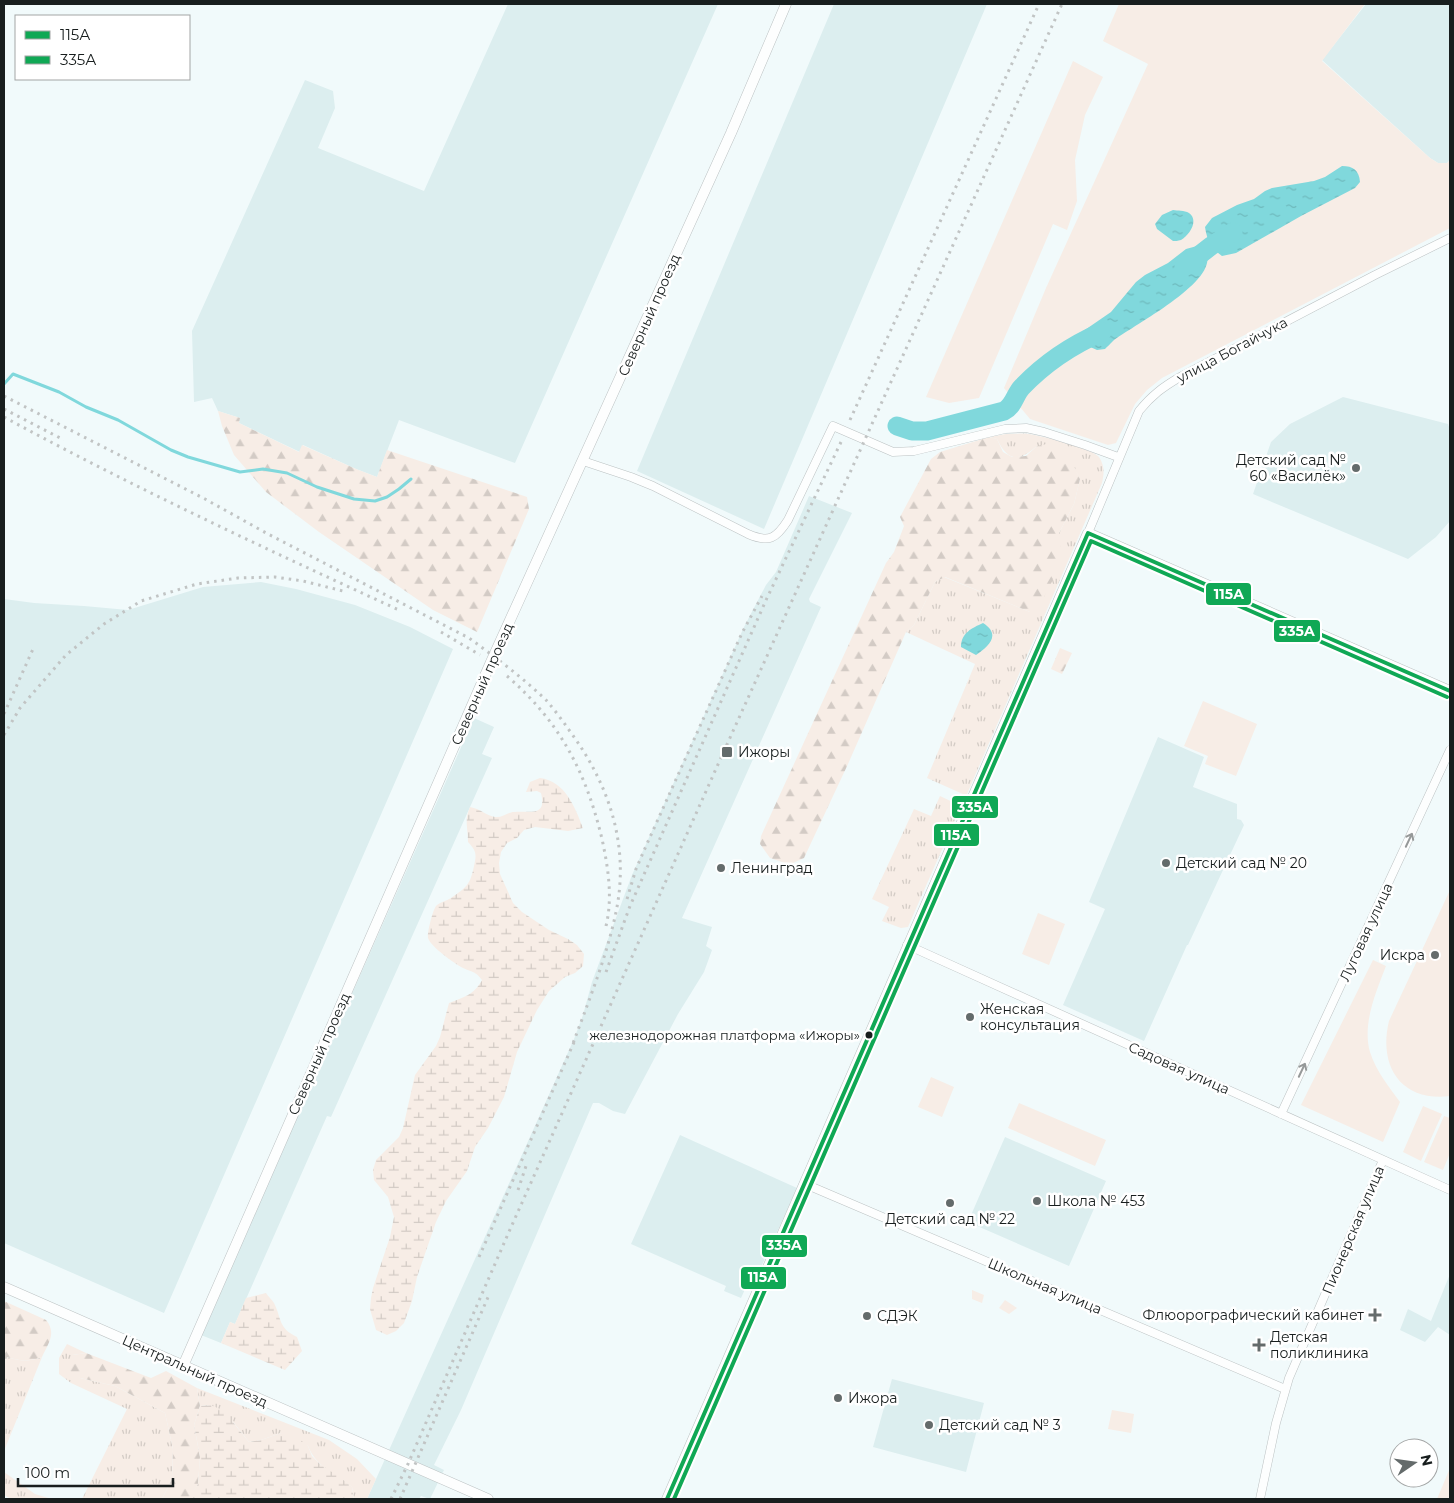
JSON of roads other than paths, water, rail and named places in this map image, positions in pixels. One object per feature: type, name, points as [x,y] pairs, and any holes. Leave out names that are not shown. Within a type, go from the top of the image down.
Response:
[{"type":"street","name":"Северный проезд","points":[[183,1366],[484,679],[726,142],[786,4]]},
{"type":"street","name":"улица Богайчука","points":[[1088,533],[1138,411],[1151,396],[1164,386],[1375,275],[1450,238]]},
{"type":"street","points":[[583,461],[653,486],[760,540],[775,536],[788,520],[833,426],[893,452],[914,451],[1005,429],[1026,428],[1044,432],[1118,457]]},
{"type":"street","points":[[668,1499],[907,945],[1088,533],[1450,691]]},
{"type":"street","name":"Луговая улица","points":[[1281,1114],[1450,750]]},
{"type":"street","name":"Садовая улица","points":[[907,945],[1450,1190]]},
{"type":"street","name":"Пионерская улица","points":[[1260,1499],[1285,1389],[1383,1160]]},
{"type":"street","name":"Школьная улица","points":[[805,1184],[1285,1389]]},
{"type":"street","name":"Центральный проезд","points":[[4,1287],[488,1499]]},
{"type":"water","points":[[1342,166],[1352,168],[1357,172],[1360,182],[1355,188],[1236,253],[1222,256],[1210,243],[1205,227],[1212,218],[1237,205],[1254,199],[1272,188],[1314,181],[1325,177]]},
{"type":"water","points":[[1173,210],[1187,212],[1193,219],[1190,231],[1179,241],[1173,241],[1157,229],[1155,224],[1162,215]]},
{"type":"water","points":[[1197,246],[1207,256],[1206,267],[1198,279],[1185,291],[1113,341],[1105,349],[1097,350],[1079,342],[1079,334],[1111,312],[1136,282],[1168,263],[1186,249]]},
{"type":"water","points":[[983,623],[992,632],[991,641],[976,655],[961,647],[961,642],[968,632]]},
{"type":"waterway","points":[[1184,267],[1233,232]]},
{"type":"waterway","points":[[897,426],[912,431],[927,431],[1004,411],[1010,406],[1022,387],[1040,370],[1070,349],[1102,332]]},
{"type":"waterway","points":[[4,384],[13,374],[59,392],[86,407],[118,420],[171,450],[188,457],[240,472],[263,469],[287,473],[317,487],[354,499],[375,501],[387,497],[411,479]]},
{"type":"railway","points":[[850,420],[1039,4]]},
{"type":"railway","points":[[391,1499],[724,751],[1062,4]]},
{"type":"railway","points":[[4,396],[469,638],[518,675],[546,700],[561,718],[583,751],[605,794],[613,816],[618,839],[620,863],[620,887],[608,945],[572,1046]]},
{"type":"railway","points":[[4,409],[64,440]]},
{"type":"railway","points":[[4,417],[151,493],[399,610]]},
{"type":"railway","points":[[606,972],[630,906],[767,598],[841,442]]},
{"type":"railway","points":[[4,735],[20,708],[66,655],[104,624],[141,601],[197,584],[238,578],[275,577],[303,581],[347,592]]},
{"type":"railway","points":[[627,899],[636,869],[646,846],[742,633],[762,596]]},
{"type":"railway","points":[[441,632],[480,655]]},
{"type":"railway","points":[[4,714],[33,649]]},
{"type":"railway","points":[[507,676],[526,693],[556,730],[579,770],[588,792],[602,839],[608,871],[609,904],[606,926]]},
{"type":"railway","points":[[479,1257],[575,1040]]},
{"type":"railway","points":[[518,1190],[526,1166]]},
{"type":"railway","points":[[400,1499],[489,1295]]},
{"type":"place","name":"Детский сад № 60 «Василёк»","points":[[1356,468]]},
{"type":"place","name":"Ижоры","points":[[727,752]]},
{"type":"place","name":"Детский сад № 20","points":[[1166,863]]},
{"type":"place","name":"Ленинград","points":[[721,868]]},
{"type":"place","name":"Искра","points":[[1435,955]]},
{"type":"place","name":"Женская консультация","points":[[970,1017]]},
{"type":"place","name":"железнодорожная платформа «Ижоры»","points":[[869,1035]]},
{"type":"place","name":"Школа № 453","points":[[1037,1201]]},
{"type":"place","name":"Детский сад № 22","points":[[950,1203]]},
{"type":"place","name":"Флюорографический кабинет","points":[[1375,1315]]},
{"type":"place","name":"СДЭК","points":[[867,1316]]},
{"type":"place","name":"Детская поликлиника","points":[[1259,1345]]},
{"type":"place","name":"Ижора","points":[[838,1398]]},
{"type":"place","name":"Детский сад № 3","points":[[929,1425]]}]
